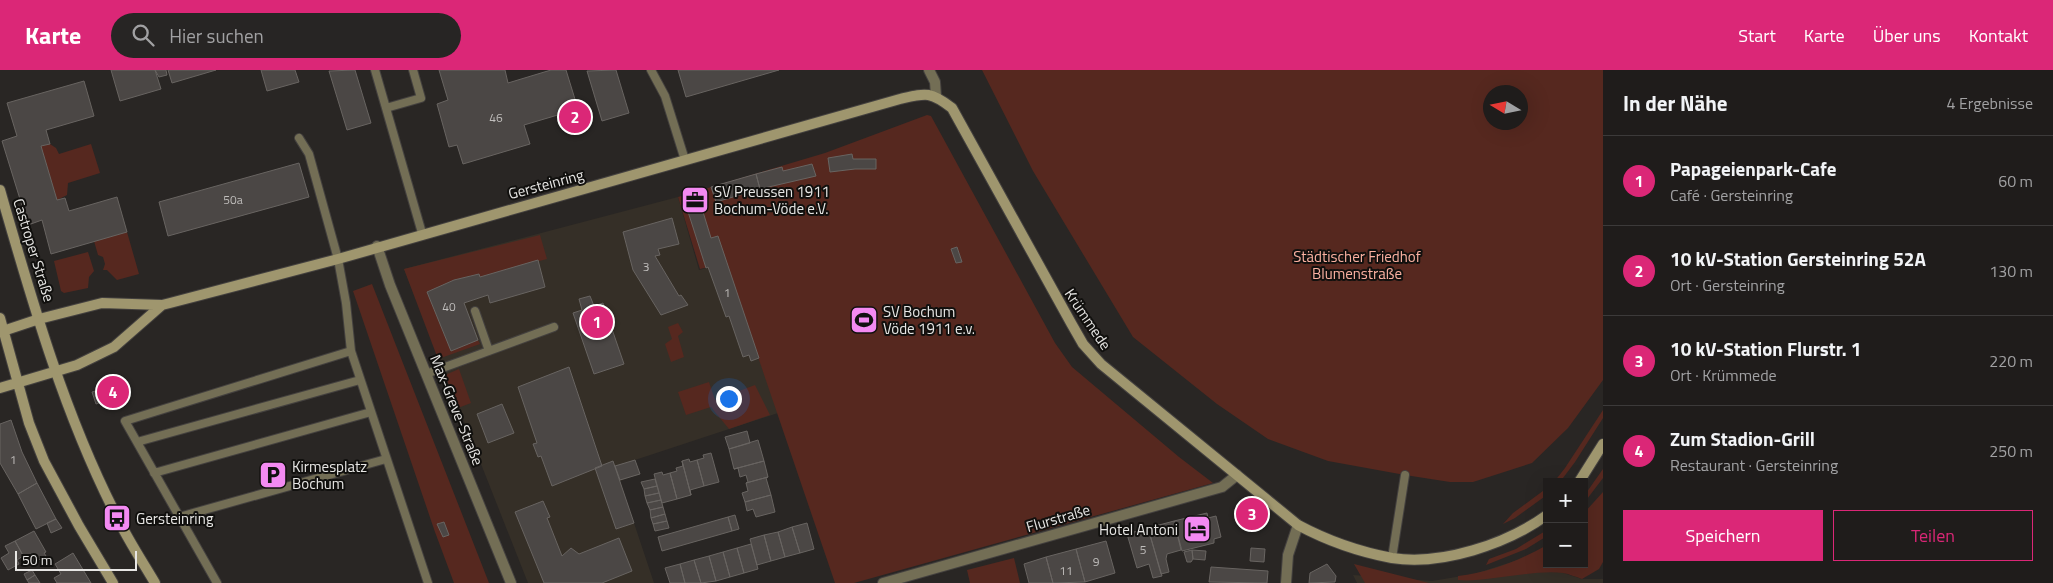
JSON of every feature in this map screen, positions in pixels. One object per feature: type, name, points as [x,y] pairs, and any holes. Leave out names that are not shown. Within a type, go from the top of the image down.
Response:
[{"type":"street","points":[[929,70],[935,82],[936,96]]},
{"type":"street","name":"Gersteinring","points":[[39,319],[102,303],[162,304],[338,258],[900,98],[920,94],[936,96]]},
{"type":"street","name":"Krümmede","points":[[936,96],[952,108],[1042,274],[1083,344],[1101,364],[1298,525],[1337,543],[1392,558],[1420,559],[1477,549],[1517,534],[1543,518]]},
{"type":"street","name":"Castroper Straße","points":[[0,190],[39,319],[70,409],[113,510],[155,583]]},
{"type":"street","name":"Max-Greve-Straße","points":[[377,246],[387,277],[511,583]]},
{"type":"street","name":"Gersteinring","points":[[56,370],[77,364],[114,347],[162,304]]},
{"type":"street","points":[[0,318],[2,332],[19,382],[29,423],[44,462],[113,583]]},
{"type":"street","name":"Castroper Straße","points":[[2,332],[39,319]]},
{"type":"street","points":[[0,388],[56,370]]},
{"type":"street","points":[[1581,478],[1603,444]]},
{"type":"street","name":"Flurstraße","points":[[883,583],[1222,488],[1237,475]]},
{"type":"street","points":[[1286,583],[1288,555],[1298,525]]},
{"type":"lane","points":[[375,70],[422,233]]},
{"type":"lane","points":[[386,108],[421,98],[413,70]]},
{"type":"lane","points":[[651,70],[664,96],[685,160]]},
{"type":"lane","points":[[299,138],[309,154],[338,258],[346,303],[350,351],[428,583]]},
{"type":"lane","points":[[475,311],[489,351]]},
{"type":"lane","points":[[426,374],[554,327]]},
{"type":"lane","points":[[217,583],[125,421],[350,351]]},
{"type":"lane","points":[[137,442],[360,380]]},
{"type":"lane","points":[[154,473],[371,412]]},
{"type":"lane","points":[[179,517],[386,459]]},
{"type":"lane","points":[[1392,558],[1405,475]]},
{"type":"shaded area","points":[[678,197],[699,270],[726,262],[778,413],[635,460],[640,474],[620,481],[654,583],[528,583],[404,269]]},
{"type":"shaded area","points":[[1521,559],[1543,566],[1543,568],[1582,579],[1603,579],[1603,583],[1357,583],[1353,575],[1432,581],[1474,574]]},
{"type":"green space","name":"Städtischer Friedhof Blumenstraße","points":[[982,70],[1603,70],[1603,380],[1568,428],[1532,463],[1473,482],[1450,482],[1328,461],[1268,439],[1217,404],[1133,337],[1033,171]]},
{"type":"green space","name":"SV Bochum Vöde 1911 e.v.","points":[[927,115],[931,116],[1055,343],[1072,367],[1179,457],[1213,483],[854,583],[835,583],[726,263],[700,269],[678,197],[825,153]]},
{"type":"green space","points":[[50,144],[56,148],[59,154],[91,144],[100,173],[68,183],[67,195],[57,200],[41,146]]},
{"type":"green space","points":[[127,232],[139,274],[117,280],[107,270],[103,270],[105,264],[103,257],[98,255],[94,241]]},
{"type":"green space","points":[[540,235],[547,259],[480,277],[479,274],[454,280],[427,292],[451,351],[478,340],[480,344],[438,359],[404,269]]},
{"type":"green space","points":[[88,252],[94,271],[89,277],[88,288],[64,293],[61,291],[54,261]]},
{"type":"green space","points":[[372,284],[489,583],[454,583],[353,291]]},
{"type":"green space","points":[[678,323],[683,332],[678,336],[684,357],[671,362],[665,344],[672,339],[668,327]]},
{"type":"green space","points":[[459,369],[471,403],[458,408],[445,375]]},
{"type":"green space","points":[[709,382],[715,400],[755,385],[770,415],[729,429],[711,407],[686,415],[678,392]]},
{"type":"green space","points":[[1603,410],[1603,418],[1575,462],[1563,478],[1557,478]]},
{"type":"green space","points":[[1603,469],[1603,478],[1588,498],[1588,490]]},
{"type":"green space","points":[[1543,491],[1543,498],[1515,518],[1503,524],[1513,513]]},
{"type":"green space","points":[[1603,492],[1603,562],[1599,569],[1582,579],[1565,573],[1551,572],[1481,580],[1458,580],[1458,576],[1482,572],[1504,565],[1543,547],[1543,568],[1588,568],[1588,509]]},
{"type":"green space","points":[[1543,532],[1543,538],[1526,549],[1486,565],[1489,559],[1516,549]]},
{"type":"green space","points":[[1014,558],[1020,583],[970,583],[967,570]]},
{"type":"green space","points":[[1354,564],[1429,583],[1365,583]]},
{"type":"building","points":[[111,70],[155,70],[161,89],[120,101]]},
{"type":"building","points":[[155,70],[166,70],[167,75],[159,77]]},
{"type":"building","points":[[168,70],[216,70],[172,83]]},
{"type":"building","points":[[261,70],[295,70],[299,82],[267,91]]},
{"type":"building","points":[[355,70],[371,123],[347,130],[329,71]]},
{"type":"building","points":[[439,70],[505,70],[508,83],[551,70],[566,70],[578,109],[524,125],[530,144],[463,164],[457,145],[449,147],[437,104],[448,100]]},
{"type":"building","points":[[616,70],[629,113],[602,121],[587,71]]},
{"type":"building","points":[[678,70],[779,70],[686,97]]},
{"type":"building","points":[[84,81],[94,116],[46,130],[50,144],[41,146],[57,200],[65,198],[69,211],[117,197],[127,232],[51,254],[42,220],[28,225],[2,141],[17,136],[7,103]]},
{"type":"building","points":[[577,113],[579,119],[573,121],[571,115]]},
{"type":"building","points":[[852,154],[853,159],[876,159],[876,169],[830,172],[828,158]]},
{"type":"building","points":[[299,163],[309,197],[168,236],[159,202]]},
{"type":"building","points":[[812,164],[816,176],[760,189],[756,174],[782,167],[783,171]]},
{"type":"building","points":[[756,174],[760,189],[716,202],[711,187]]},
{"type":"building","points":[[704,189],[707,200],[700,202],[711,238],[718,236],[759,358],[751,361],[749,355],[743,357],[729,316],[726,317],[708,267],[706,268],[683,196]]},
{"type":"building","points":[[672,218],[679,244],[658,249],[660,255],[655,256],[679,296],[681,295],[688,305],[661,315],[633,270],[623,232]]},
{"type":"building","points":[[957,247],[962,262],[956,263],[951,249]]},
{"type":"building","points":[[538,260],[545,287],[490,303],[488,295],[464,303],[478,340],[451,351],[427,292],[454,280],[479,274],[480,277]]},
{"type":"building","points":[[590,296],[594,306],[603,303],[624,364],[594,374],[573,313],[582,310],[579,299]]},
{"type":"building","points":[[569,367],[602,466],[552,486],[541,456],[538,457],[533,444],[537,443],[518,387]]},
{"type":"building","points":[[116,385],[119,397],[96,404],[92,392]]},
{"type":"building","points":[[502,404],[514,433],[488,443],[477,414]]},
{"type":"building","points":[[11,420],[22,452],[37,483],[18,494],[0,463],[0,424]]},
{"type":"building","points":[[747,431],[750,443],[729,449],[725,437]]},
{"type":"building","points":[[758,440],[764,461],[734,469],[729,449]]},
{"type":"building","points":[[711,453],[719,482],[704,486],[697,460],[704,458],[703,455]]},
{"type":"building","points":[[689,459],[690,462],[697,460],[704,486],[690,490],[691,495],[682,461]]},
{"type":"building","points":[[635,460],[640,474],[620,480],[615,466]]},
{"type":"building","points":[[613,461],[634,523],[616,529],[595,468]]},
{"type":"building","points":[[682,461],[691,495],[677,499],[670,473],[677,471],[676,468],[683,466]]},
{"type":"building","points":[[764,461],[768,477],[746,483],[748,482],[746,475],[740,477],[738,468],[734,469]]},
{"type":"building","points":[[662,472],[663,475],[670,473],[677,499],[662,503],[654,474]]},
{"type":"building","points":[[768,477],[766,478],[771,495],[745,502],[742,493],[748,491],[746,483]]},
{"type":"building","points":[[655,479],[657,486],[644,489],[641,482]]},
{"type":"building","points":[[37,483],[56,519],[36,529],[18,494]]},
{"type":"building","points":[[657,486],[659,493],[645,496],[644,489]]},
{"type":"building","points":[[659,493],[661,500],[647,503],[645,496]]},
{"type":"building","points":[[771,495],[775,512],[756,517],[753,509],[747,511],[745,502]]},
{"type":"building","points":[[661,500],[663,507],[650,510],[647,503]]},
{"type":"building","points":[[543,501],[550,517],[547,518],[562,556],[571,548],[579,554],[619,538],[632,571],[602,583],[544,583],[515,512]]},
{"type":"building","points":[[663,507],[665,514],[651,518],[650,510]]},
{"type":"building","name":"Hotel Antoni","points":[[1207,513],[1208,518],[1216,516],[1221,537],[1214,539],[1214,543],[1182,551],[1174,521]]},
{"type":"building","points":[[665,514],[667,521],[653,524],[651,518]]},
{"type":"building","points":[[735,515],[739,529],[732,531],[728,517]]},
{"type":"building","points":[[728,517],[732,531],[662,551],[658,537]]},
{"type":"building","points":[[56,519],[62,528],[51,533],[47,523]]},
{"type":"building","points":[[667,521],[669,528],[655,531],[653,524]]},
{"type":"building","points":[[1174,521],[1181,550],[1167,554],[1166,559],[1169,572],[1161,574],[1148,528]]},
{"type":"building","points":[[444,522],[449,535],[443,537],[437,524]]},
{"type":"building","points":[[807,523],[814,549],[800,553],[792,527]]},
{"type":"building","points":[[792,527],[800,553],[785,557],[778,532]]},
{"type":"building","points":[[1148,528],[1162,576],[1153,578],[1149,564],[1137,568],[1127,534]]},
{"type":"building","points":[[34,531],[46,552],[44,553],[46,556],[33,563],[31,560],[27,562],[15,541]]},
{"type":"building","points":[[778,532],[785,557],[771,561],[764,535]]},
{"type":"building","points":[[764,535],[771,561],[757,565],[750,539]]},
{"type":"building","points":[[15,541],[23,556],[17,560],[19,564],[8,570],[1,558],[9,553],[5,546]]},
{"type":"building","points":[[1106,541],[1115,573],[1085,582],[1076,549]]},
{"type":"building","points":[[751,544],[758,569],[744,573],[737,548]]},
{"type":"building","points":[[737,548],[744,573],[730,577],[723,552]]},
{"type":"building","points":[[1251,548],[1265,549],[1264,562],[1250,561]]},
{"type":"building","points":[[1076,549],[1085,582],[1053,583],[1046,557]]},
{"type":"building","points":[[1192,550],[1206,551],[1205,560],[1193,559]]},
{"type":"building","points":[[1192,550],[1193,559],[1191,562],[1187,562],[1184,552]]},
{"type":"building","points":[[723,552],[730,577],[716,581],[709,556]]},
{"type":"building","points":[[73,553],[91,583],[57,583],[54,578],[61,574],[55,564]]},
{"type":"building","points":[[709,556],[716,581],[701,583],[694,560]]},
{"type":"building","points":[[1046,557],[1053,583],[1029,583],[1024,564]]},
{"type":"building","points":[[694,560],[701,583],[685,583],[680,564]]},
{"type":"building","points":[[680,564],[685,583],[670,583],[665,568]]},
{"type":"building","points":[[1327,564],[1336,576],[1335,582],[1309,583],[1310,573]]},
{"type":"building","points":[[1211,567],[1268,571],[1267,583],[1209,582]]},
{"type":"building","points":[[32,570],[35,575],[27,580],[24,574]]},
{"type":"building","points":[[35,575],[40,583],[29,583],[27,580]]},
{"type":"place","name":"10 kV-Station Gersteinring 52A","points":[[575,117]]},
{"type":"place","name":"SV Preussen 1911 Bochum-Vöde e.V.","points":[[695,200]]},
{"type":"place","name":"SV Bochum Vöde 1911 e.v.","points":[[864,320]]},
{"type":"place","name":"Papageienpark-Cafe","points":[[597,322]]},
{"type":"place","name":"Zum Stadion-Grill","points":[[113,392]]},
{"type":"place","name":"Kirmesplatz Bochum","points":[[273,475]]},
{"type":"place","name":"10 kV-Station Flurstr. 1","points":[[1252,514]]},
{"type":"place","name":"Gersteinring","points":[[117,518]]},
{"type":"place","name":"Hotel Antoni","points":[[1197,529]]}]
